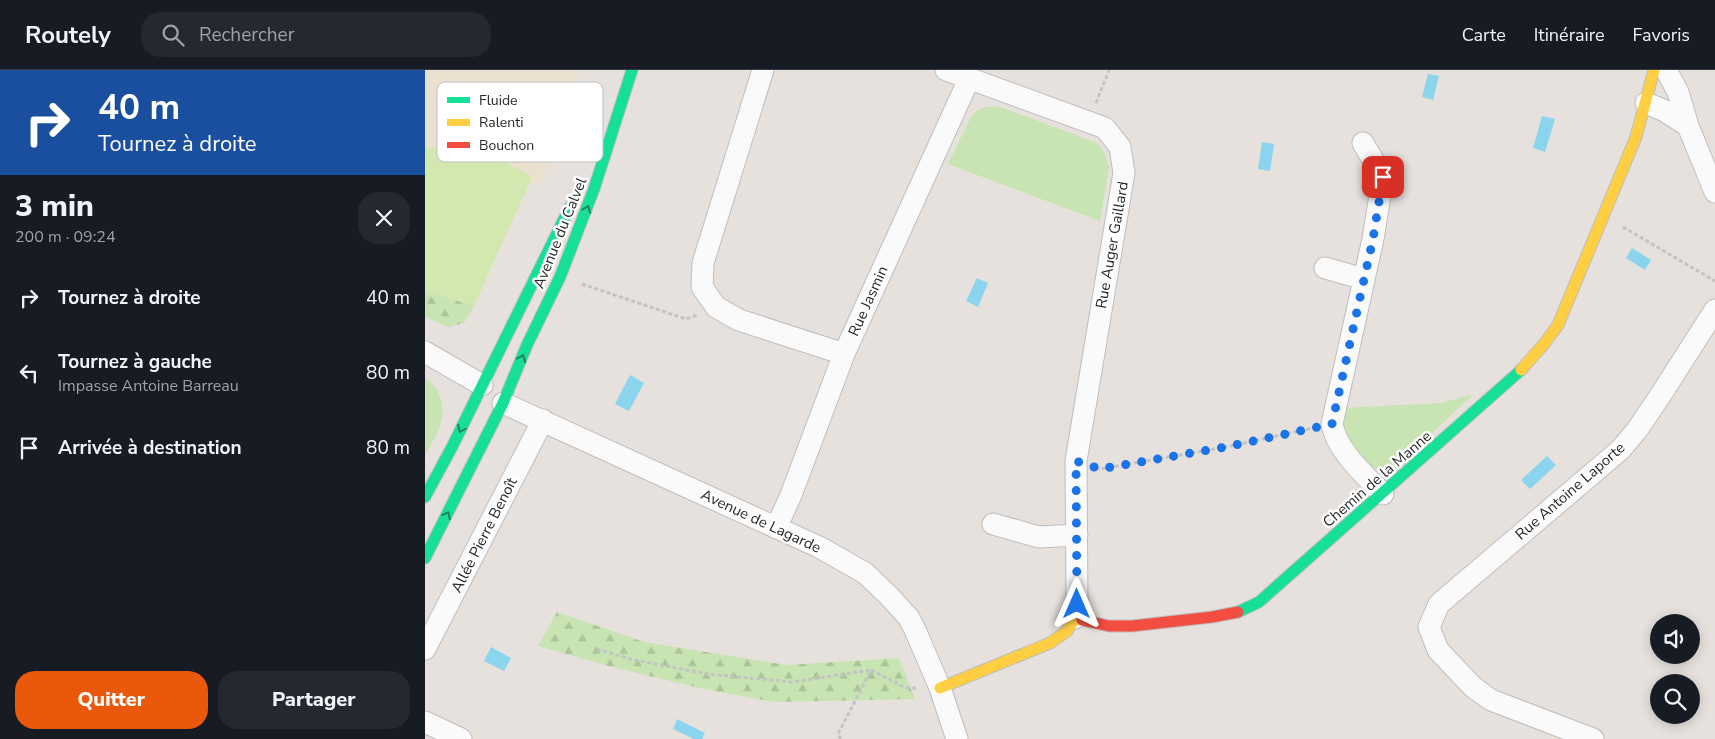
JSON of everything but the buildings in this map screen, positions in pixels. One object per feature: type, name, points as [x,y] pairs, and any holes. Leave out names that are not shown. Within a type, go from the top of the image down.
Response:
[{"type":"street","name":"Avenue du Calvel","points":[[603,161],[632,70]]},
{"type":"street","points":[[763,70],[703,263],[702,287],[716,307],[739,320],[844,354]]},
{"type":"street","name":"Rue Auger Gaillard","points":[[946,70],[1105,128],[1120,147],[1124,173],[1076,461],[1077,604],[1075,618]]},
{"type":"street","name":"Chemin de la Manne","points":[[1075,618],[1109,626],[1132,626],[1235,613],[1259,602],[1527,366],[1558,325],[1636,137],[1654,70]]},
{"type":"street","points":[[1666,70],[1678,92],[1688,126],[1715,192]]},
{"type":"street","name":"Rue Jasmin","points":[[776,528],[791,495],[844,354],[969,79]]},
{"type":"street","points":[[1646,103],[1663,110],[1688,126]]},
{"type":"street","points":[[1363,143],[1383,177],[1373,239],[1332,424],[1334,434],[1340,445],[1383,494]]},
{"type":"street","name":"Avenue du Calvel","points":[[493,394],[527,345],[560,277],[603,162]]},
{"type":"street","name":"Avenue du Calvel","points":[[493,394],[574,199]]},
{"type":"street","points":[[1325,268],[1364,279]]},
{"type":"street","name":"Rue Antoine Laporte","points":[[1593,739],[1491,700],[1473,687],[1438,650],[1429,627],[1439,604],[1620,450],[1661,396],[1715,310]]},
{"type":"street","name":"Avenue de Lagarde","points":[[425,352],[493,394],[543,420],[842,559],[865,573],[877,583],[909,618],[917,632],[940,688],[957,739]]},
{"type":"street","points":[[425,497],[452,447],[493,394]]},
{"type":"street","points":[[425,558],[493,394]]},
{"type":"street","name":"Allée Pierre Benoît","points":[[425,649],[543,420]]},
{"type":"street","points":[[993,524],[1039,537],[1077,535]]},
{"type":"street","points":[[940,688],[1050,643],[1067,631],[1075,618]]},
{"type":"street","points":[[425,722],[461,739]]},
{"type":"path","points":[[1089,122],[1109,70]]},
{"type":"path","points":[[1631,232],[1715,281]]},
{"type":"path","points":[[560,277],[686,319],[716,307]]},
{"type":"path","points":[[1076,461],[1100,469],[1226,447],[1332,424]]},
{"type":"path","points":[[597,649],[630,659],[707,674],[792,682],[871,670],[907,688],[940,688]]},
{"type":"path","points":[[841,739],[838,735],[839,732],[871,670]]},
{"type":"shaded area","points":[[425,70],[579,70],[575,82],[437,82],[437,162],[549,162],[542,182],[529,185],[474,306],[425,291]]},
{"type":"green space","points":[[998,106],[1097,143],[1104,152],[1109,167],[1100,221],[948,164],[972,115],[981,108]]},
{"type":"green space","points":[[437,145],[437,162],[505,162],[532,177],[474,306],[425,291],[425,149]]},
{"type":"green space","points":[[425,291],[474,306],[464,323],[448,327],[425,317]]},
{"type":"green space","points":[[425,378],[439,393],[443,412],[440,427],[425,455]]},
{"type":"green space","points":[[1474,394],[1393,469],[1384,471],[1367,465],[1347,440],[1342,422],[1343,408],[1441,403]]},
{"type":"green space","points":[[557,612],[644,642],[786,665],[899,658],[915,699],[774,702],[704,689],[608,666],[538,646]]},
{"type":"water","points":[[1428,74],[1439,76],[1433,100],[1422,97]]},
{"type":"water","points":[[1542,116],[1555,119],[1545,152],[1533,148]]},
{"type":"water","points":[[1262,142],[1274,144],[1270,171],[1258,169]]},
{"type":"water","points":[[1632,248],[1651,260],[1645,270],[1626,258]]},
{"type":"water","points":[[977,278],[988,283],[978,307],[966,301]]},
{"type":"water","points":[[630,375],[644,383],[629,411],[615,404]]},
{"type":"water","points":[[1547,456],[1556,465],[1530,489],[1521,480]]},
{"type":"water","points":[[491,647],[511,658],[504,671],[484,661]]},
{"type":"water","points":[[677,719],[705,733],[702,739],[694,739],[673,729]]},
{"type":"traffic: fast","points":[[603,161],[632,70]]},
{"type":"traffic: fast","points":[[425,558],[503,403],[527,345],[560,277],[603,162]]},
{"type":"traffic: fast","points":[[425,497],[452,447],[570,207]]},
{"type":"traffic: fast","points":[[1238,612],[1259,602],[1521,370]]},
{"type":"traffic: slow","points":[[1521,370],[1558,325],[1636,137],[1654,70]]},
{"type":"traffic: slow","points":[[940,688],[1050,643],[1067,631],[1075,618],[1082,620]]},
{"type":"traffic: jam","points":[[1082,620],[1109,626],[1132,626],[1212,617],[1238,612]]},
{"type":"route","points":[[1077,604],[1076,461],[1100,469],[1226,447],[1332,424],[1373,239],[1383,177]]}]
